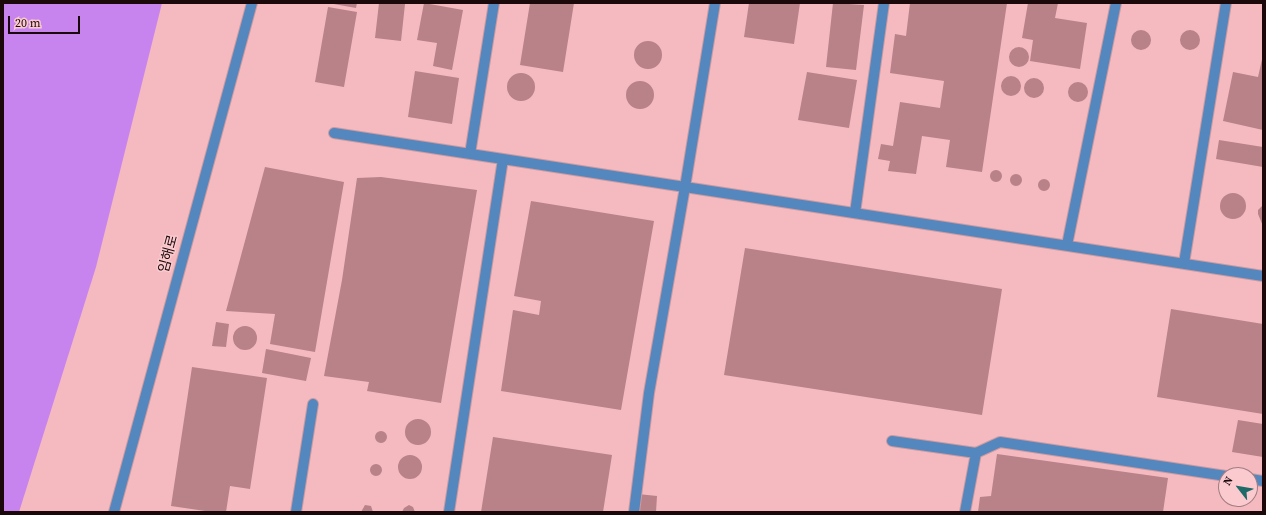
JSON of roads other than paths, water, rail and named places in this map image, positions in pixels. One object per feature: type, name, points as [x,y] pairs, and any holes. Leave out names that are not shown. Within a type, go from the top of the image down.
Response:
[{"type":"street","name":"임해로","points":[[114,512],[252,3]]},
{"type":"street","points":[[470,154],[494,3]]},
{"type":"street","points":[[634,512],[649,393],[715,3]]},
{"type":"street","points":[[855,213],[884,3]]},
{"type":"street","points":[[1067,245],[1116,3]]},
{"type":"street","points":[[1184,263],[1226,3]]},
{"type":"street","points":[[334,133],[1263,276]]},
{"type":"street","points":[[449,512],[503,159]]},
{"type":"street","points":[[296,512],[312,404]]},
{"type":"street","points":[[892,441],[976,453],[1000,442],[1218,475]]},
{"type":"street","points":[[965,512],[976,453]]}]
